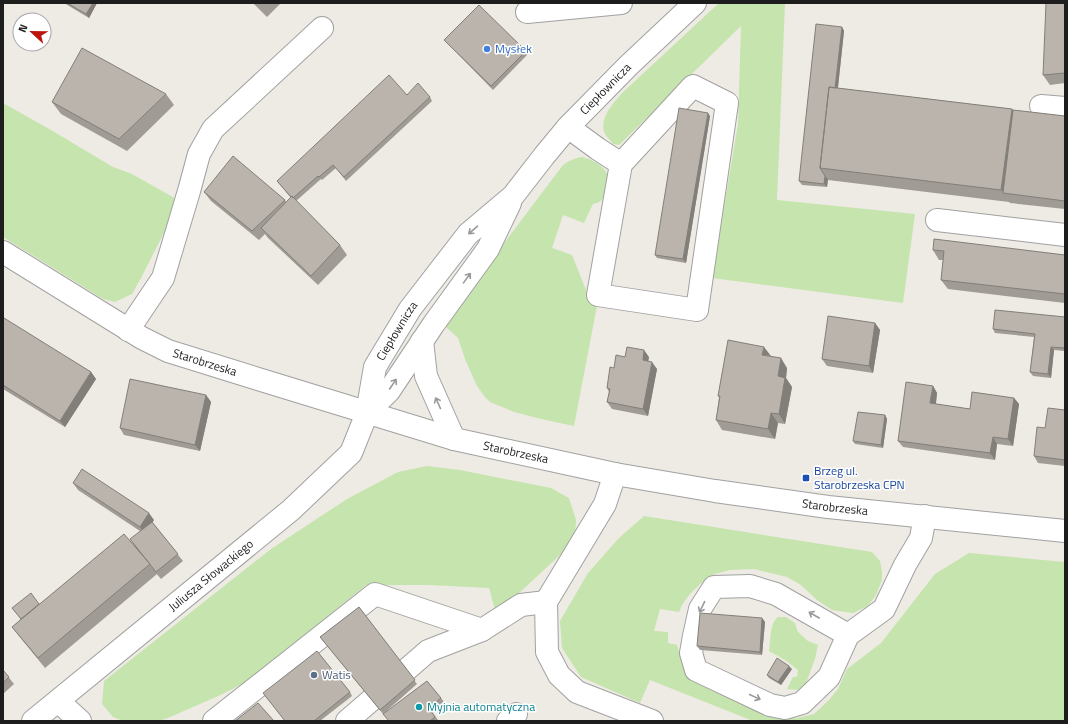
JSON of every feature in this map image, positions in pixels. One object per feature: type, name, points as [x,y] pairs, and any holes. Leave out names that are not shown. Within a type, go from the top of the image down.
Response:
[{"type":"street","points":[[527,12],[622,3]]},
{"type":"street","name":"Ciepłownicza","points":[[367,413],[374,367],[410,309],[468,234],[513,196],[568,128],[691,4]]},
{"type":"street","points":[[128,330],[163,278],[199,154],[213,130],[322,28]]},
{"type":"street","points":[[693,86],[727,103],[697,310],[598,295],[621,164],[693,86]]},
{"type":"street","points":[[1041,106],[1065,108]]},
{"type":"street","points":[[568,128],[598,150],[621,164]]},
{"type":"street","name":"Ciepłownicza","points":[[367,413],[389,390],[488,249],[513,196]]},
{"type":"street","points":[[937,220],[1065,235]]},
{"type":"street","name":"Starobrzeska","points":[[3,252],[128,330],[168,351],[454,439],[615,474],[716,491],[806,504],[1065,532]]},
{"type":"street","points":[[422,342],[426,376],[454,439]]},
{"type":"street","name":"Juliusza Słowackiego","points":[[33,721],[291,510],[351,453],[367,413]]},
{"type":"street","points":[[615,474],[605,504],[546,602],[547,652],[559,676],[577,692],[652,721]]},
{"type":"street","points":[[848,635],[776,594],[750,586],[714,587],[700,609],[691,653],[696,670],[770,705],[786,708],[802,703],[830,677],[848,635],[884,609],[905,565],[921,538],[925,516]]},
{"type":"street","points":[[214,721],[375,594],[482,630]]},
{"type":"street","points":[[347,721],[428,651],[482,630],[521,605],[546,602]]},
{"type":"street","points":[[58,701],[80,721]]},
{"type":"green space","points":[[719,3],[785,3],[777,200],[915,214],[903,303],[712,278],[738,124],[741,26],[619,145],[613,144],[605,134],[603,123],[607,112],[621,94]]},
{"type":"green space","points":[[3,103],[113,167],[132,174],[178,200],[173,215],[132,294],[115,302],[103,299],[3,237]]},
{"type":"green space","points":[[582,157],[599,164],[608,176],[609,186],[608,191],[602,200],[593,204],[584,223],[563,215],[552,248],[572,255],[592,305],[597,306],[574,426],[514,412],[490,402],[476,384],[458,338],[444,325],[563,165],[576,158]]},
{"type":"green space","points":[[427,466],[460,470],[551,488],[569,498],[576,520],[575,536],[560,555],[517,595],[495,610],[489,588],[429,585],[366,585],[247,682],[216,697],[159,721],[123,721],[113,717],[102,704],[104,681],[271,549],[347,499],[398,472]]},
{"type":"green space","points":[[644,516],[872,552],[880,561],[882,580],[876,595],[868,606],[853,613],[832,610],[817,600],[801,585],[787,577],[754,569],[730,570],[715,574],[700,584],[689,595],[679,612],[660,609],[654,631],[668,632],[668,643],[677,645],[682,662],[696,680],[712,691],[780,717],[797,718],[814,714],[838,689],[847,669],[881,643],[935,574],[969,553],[1065,562],[1065,721],[753,721],[650,680],[640,703],[581,677],[562,648],[560,621],[588,573],[619,538]]},
{"type":"green space","points":[[778,617],[786,617],[795,623],[798,632],[808,641],[818,645],[815,659],[805,686],[798,690],[787,689],[793,677],[797,677],[798,670],[785,660],[769,651],[773,624]]},
{"type":"building","points":[[67,3],[93,3],[86,14]]},
{"type":"building","points":[[1046,3],[1065,3],[1065,73],[1043,75]]},
{"type":"building","name":"Mysłek","points":[[479,5],[526,51],[491,86],[444,40]]},
{"type":"building","points":[[816,24],[842,27],[835,88],[829,87],[820,168],[825,176],[824,184],[799,181]]},
{"type":"building","points":[[82,48],[166,94],[119,139],[52,102]]},
{"type":"building","points":[[389,75],[407,95],[418,83],[430,97],[344,177],[333,165],[293,198],[292,196],[291,197],[277,181]]},
{"type":"building","points":[[829,87],[1012,109],[1001,190],[820,168]]},
{"type":"building","points":[[679,108],[708,113],[683,259],[655,255]]},
{"type":"building","points":[[1013,110],[1065,116],[1065,201],[1003,193]]},
{"type":"building","points":[[233,156],[285,200],[252,231],[204,192]]},
{"type":"building","points":[[292,196],[340,245],[311,276],[261,228]]},
{"type":"building","points":[[934,239],[1065,255],[1065,294],[941,280],[944,251],[933,250]]},
{"type":"building","points":[[995,310],[1065,317],[1065,348],[1051,347],[1048,374],[1030,372],[1035,334],[993,329]]},
{"type":"building","points":[[828,316],[875,323],[869,366],[822,359]]},
{"type":"building","points":[[4,318],[91,372],[60,421],[3,385]]},
{"type":"building","points":[[728,340],[764,347],[762,355],[781,358],[778,376],[785,378],[779,414],[771,413],[768,429],[716,420],[720,396],[718,396]]},
{"type":"building","points":[[627,347],[644,350],[643,360],[652,362],[643,409],[607,402],[610,389],[607,388],[610,367],[614,368],[616,355],[625,357]]},
{"type":"building","points":[[130,379],[206,395],[195,445],[120,428]]},
{"type":"building","points":[[906,382],[933,386],[930,403],[970,409],[972,392],[1014,398],[1008,439],[993,437],[990,453],[898,441]]},
{"type":"building","points":[[1048,408],[1065,410],[1065,460],[1034,456],[1037,427],[1045,428]]},
{"type":"building","points":[[858,412],[885,415],[881,445],[853,441]]},
{"type":"building","points":[[82,469],[149,513],[140,527],[73,483]]},
{"type":"building","points":[[152,522],[178,554],[156,572],[130,539]]},
{"type":"building","points":[[124,534],[150,564],[38,658],[12,627]]},
{"type":"building","points":[[31,593],[39,604],[21,619],[12,608]]},
{"type":"building","points":[[359,607],[415,680],[380,710],[320,637]]},
{"type":"building","points":[[700,613],[762,618],[760,652],[697,646]]},
{"type":"building","name":"Watis","points":[[317,651],[350,692],[314,721],[285,721],[263,693]]},
{"type":"building","points":[[777,658],[789,666],[778,682],[767,675]]},
{"type":"building","points":[[3,670],[9,677],[3,683]]},
{"type":"building","name":"Myjnia automatyczna","points":[[427,681],[441,698],[429,708],[435,717],[430,721],[389,721],[383,714]]},
{"type":"building","points":[[258,703],[274,721],[235,721]]},
{"type":"place","name":"Mysłek","points":[[487,49]]},
{"type":"place","name":"Brzeg ul. Starobrzeska CPN","points":[[806,478]]},
{"type":"place","name":"Watis","points":[[314,675]]},
{"type":"place","name":"Myjnia automatyczna","points":[[419,707]]}]
